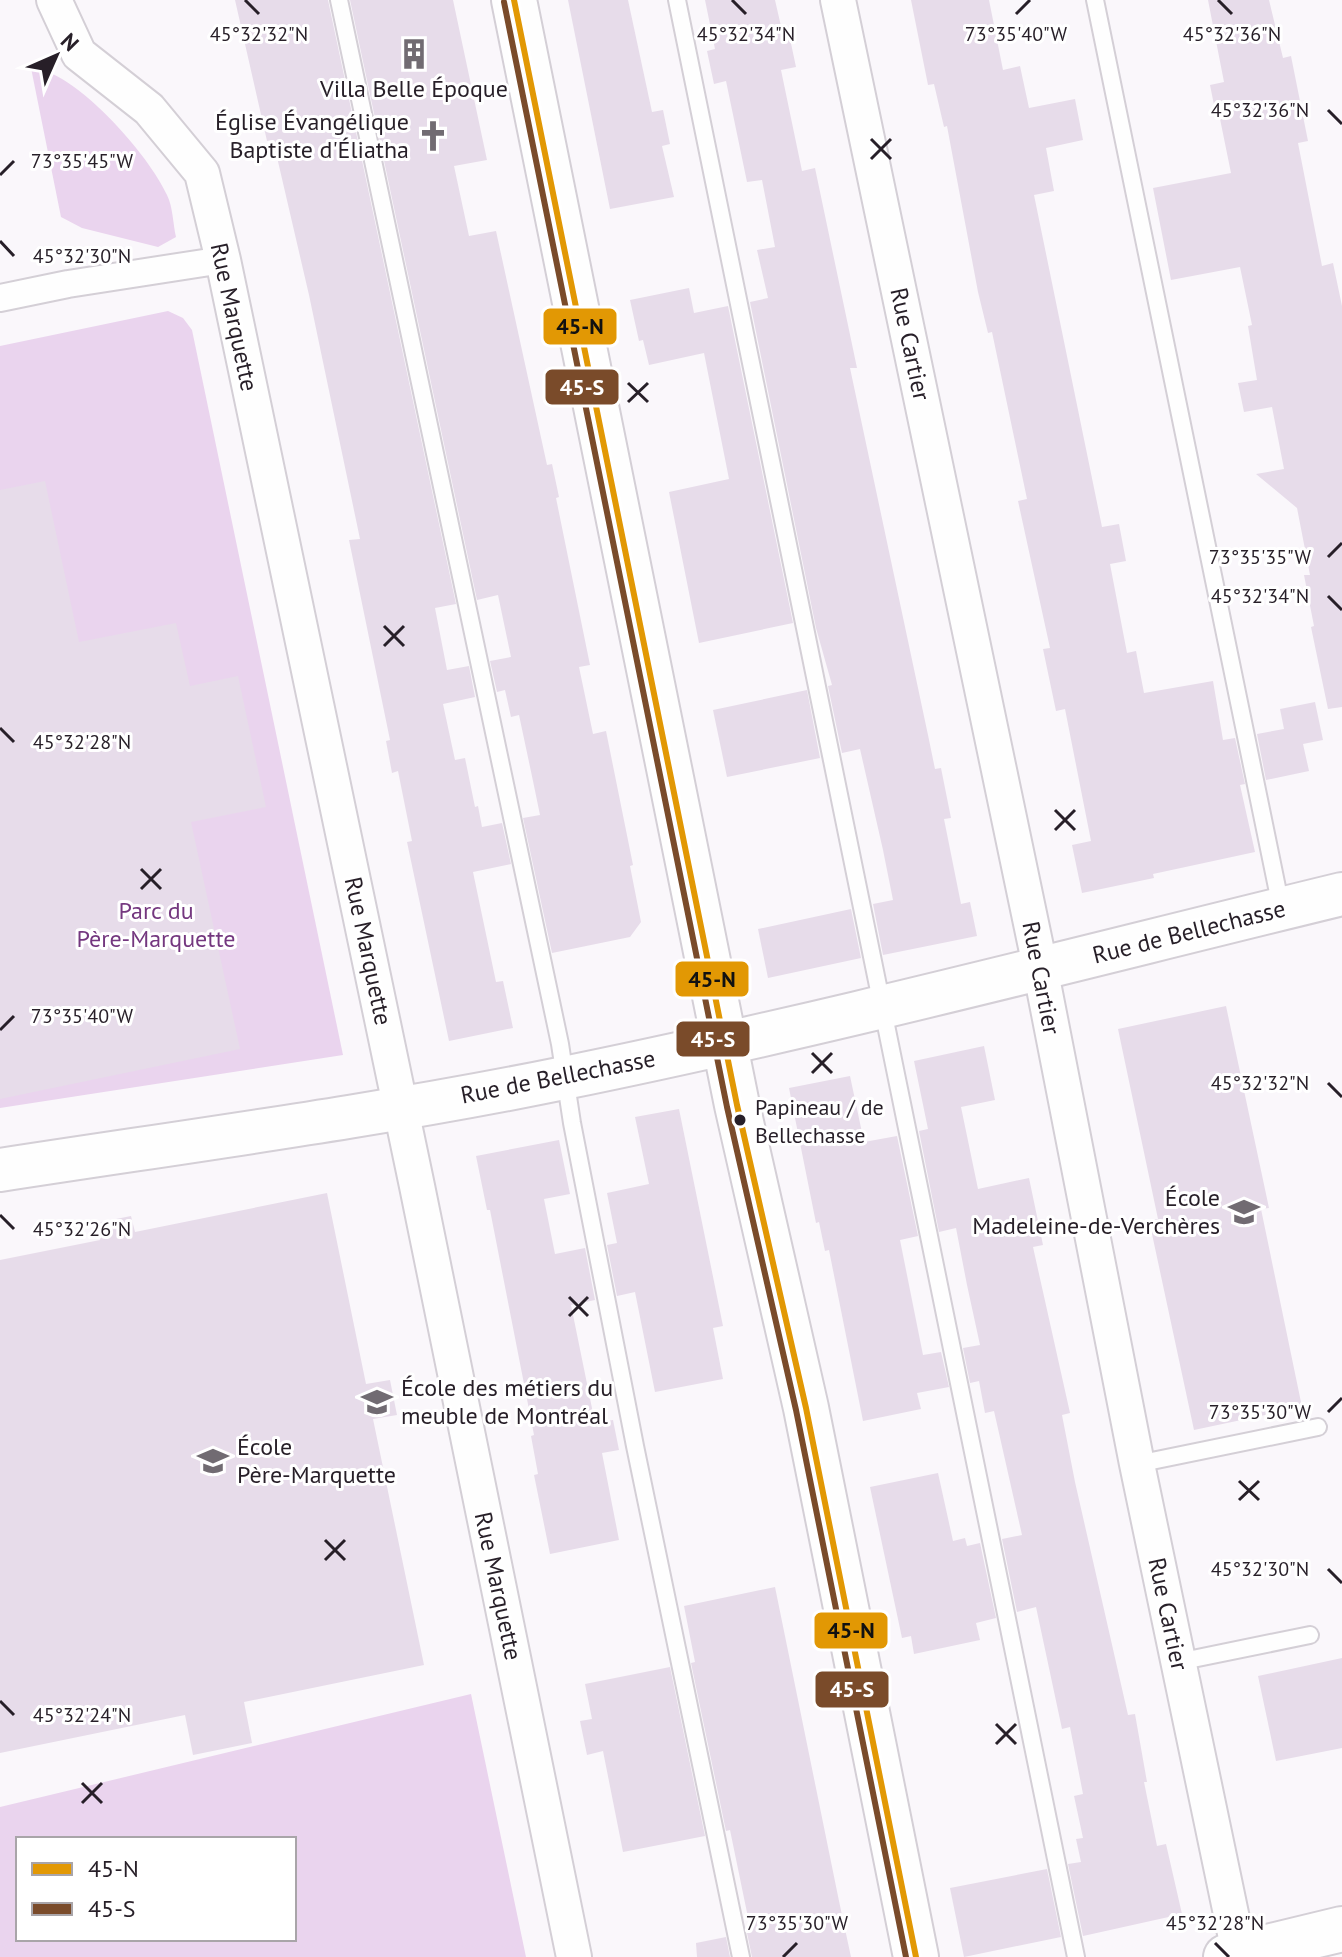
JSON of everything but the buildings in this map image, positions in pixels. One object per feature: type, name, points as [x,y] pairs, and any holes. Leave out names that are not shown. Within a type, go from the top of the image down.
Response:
[{"type":"main road","points":[[514,0],[725,1043],[806,1408],[916,1957]]},
{"type":"main road","points":[[1235,1956],[1342,1929]]},
{"type":"street","name":"Rue Marquette","points":[[54,0],[79,54],[149,109],[202,173],[223,260],[401,1108],[574,1957]]},
{"type":"street","name":"Rue Cartier","points":[[838,0],[1040,968],[1235,1956]]},
{"type":"street","points":[[0,298],[223,260]]},
{"type":"street","name":"Rue de Bellechasse","points":[[0,1170],[401,1108],[564,1078],[884,1008],[1342,894]]},
{"type":"lane","points":[[339,0],[560,1044],[638,1461],[741,1957]]},
{"type":"lane","points":[[677,0],[1076,1957]]},
{"type":"lane","points":[[1095,0],[1281,909]]},
{"type":"lane","points":[[1137,1464],[1318,1427]]},
{"type":"lane","points":[[1178,1662],[1310,1635]]},
{"type":"green space","points":[[31,68],[48,72],[68,83],[109,117],[128,138],[167,195],[176,237],[158,247],[82,228],[61,217]]},
{"type":"green space","name":"Parc du Père-Marquette","points":[[168,311],[183,318],[192,330],[343,1055],[0,1108],[0,346]]},
{"type":"green space","points":[[471,1694],[526,1957],[0,1957],[0,1807]]},
{"type":"transit line","name":"45-N","points":[[514,0],[737,1105],[806,1408],[916,1957]]},
{"type":"transit line","name":"45-S","points":[[504,2],[727,1107],[796,1410],[906,1957]]},
{"type":"place","name":"Villa Belle Époque","points":[[414,54]]},
{"type":"place","name":"Église Évangélique Baptiste d'Éliatha","points":[[433,136]]},
{"type":"place","name":"Papineau / de Bellechasse","points":[[740,1120]]},
{"type":"place","name":"École Madeleine-de-Verchères","points":[[1244,1212]]},
{"type":"place","name":"École des métiers du meuble de Montréal","points":[[377,1402]]},
{"type":"place","name":"École Père-Marquette","points":[[213,1461]]}]
